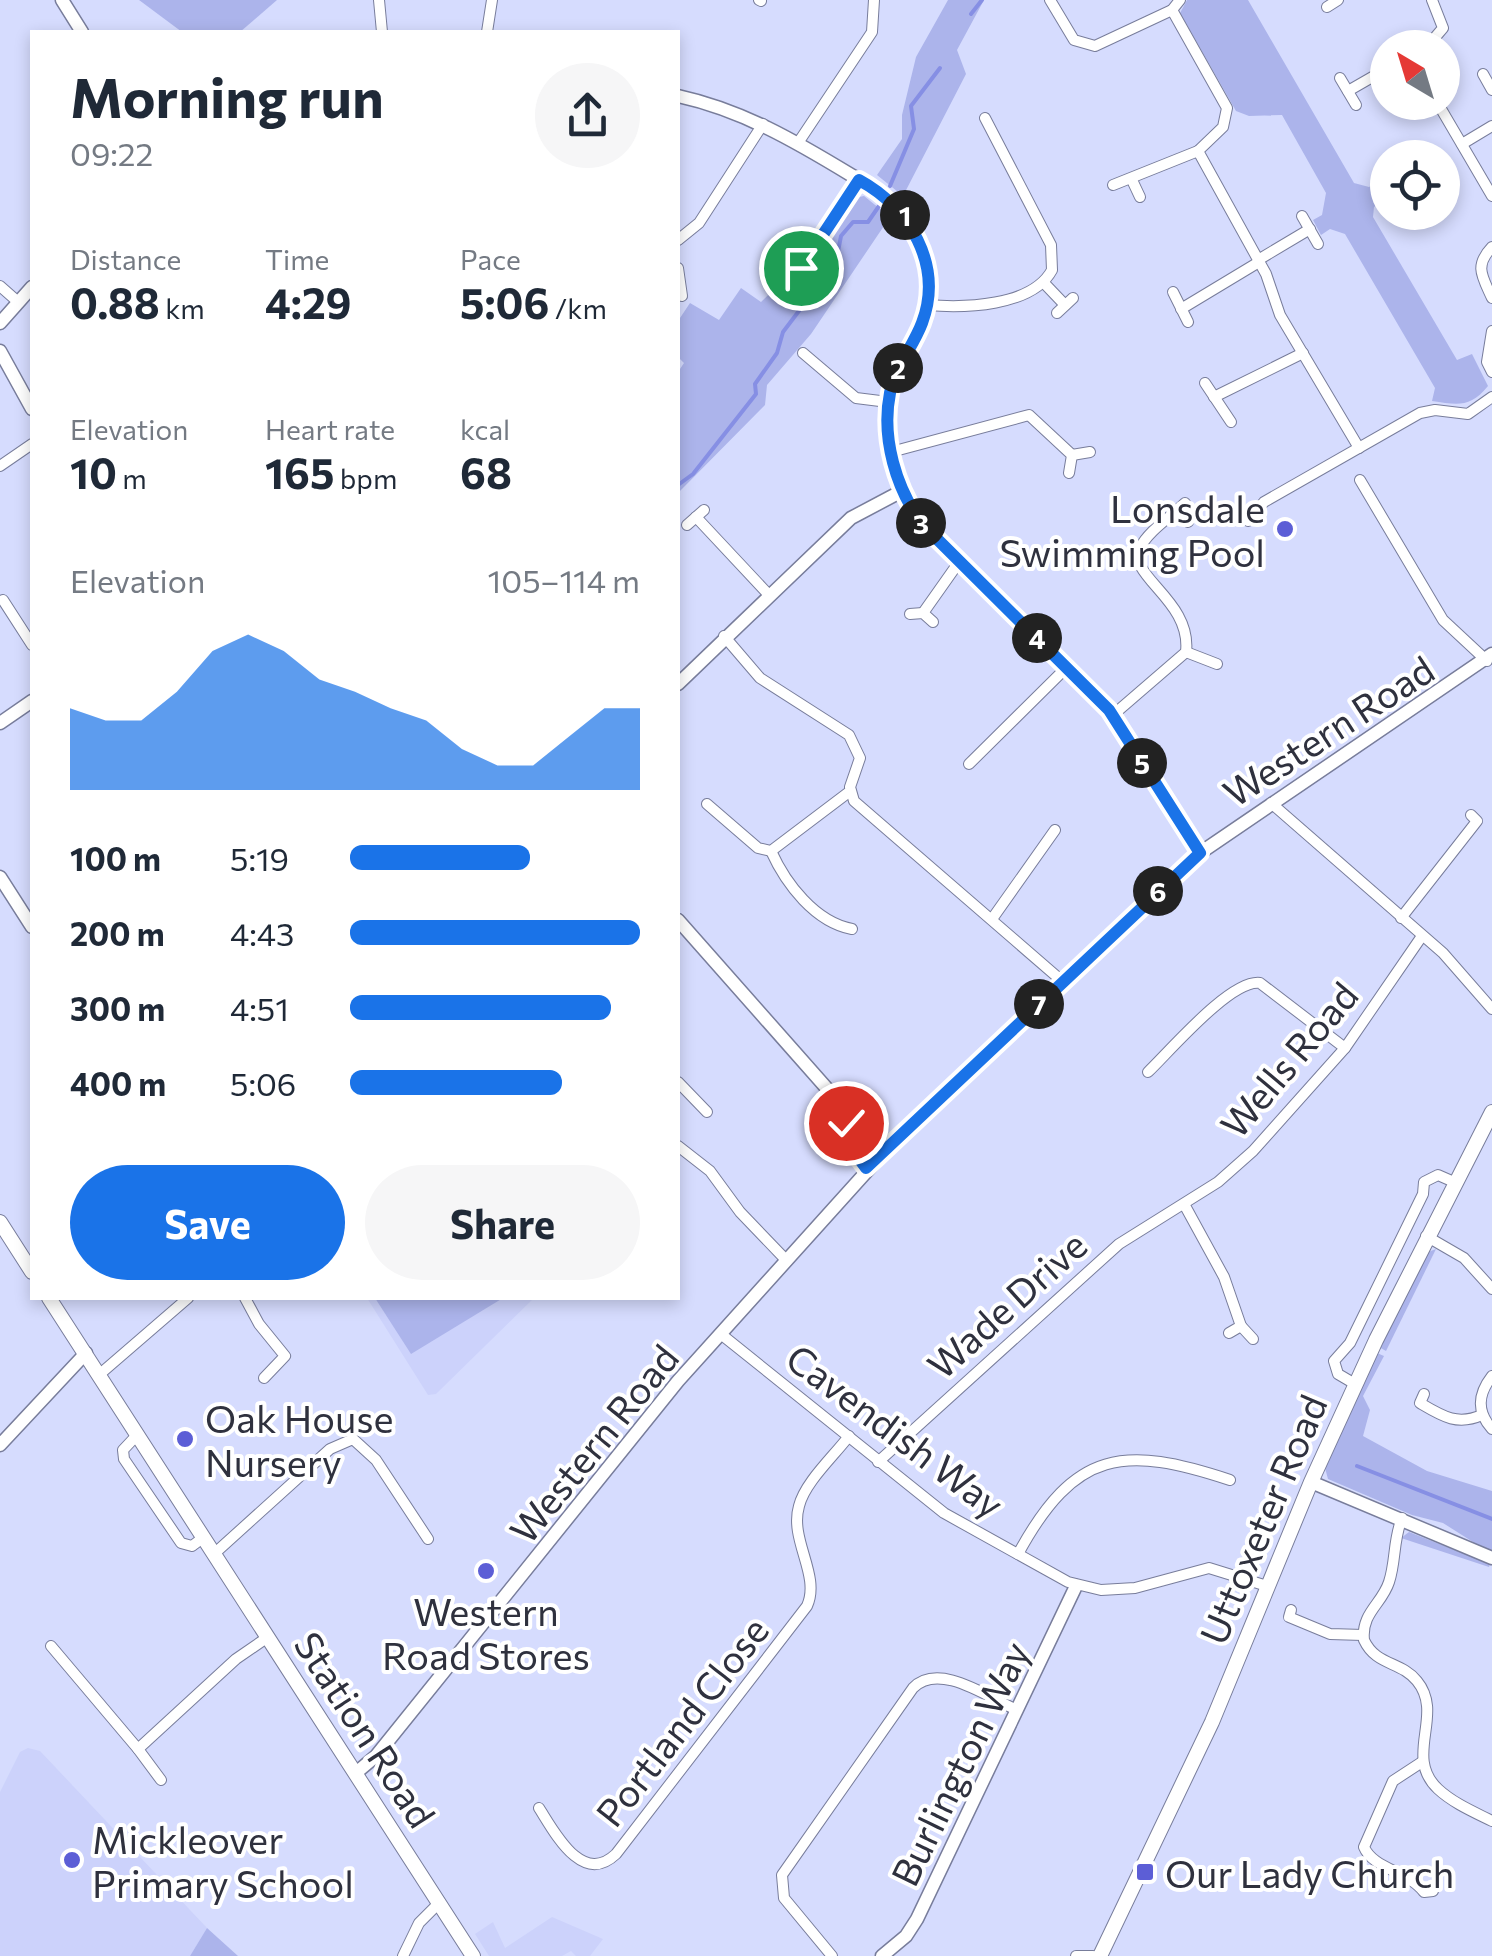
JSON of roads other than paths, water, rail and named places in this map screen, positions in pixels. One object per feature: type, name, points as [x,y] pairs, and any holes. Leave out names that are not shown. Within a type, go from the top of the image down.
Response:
[{"type":"main road","name":"Uttoxeter Road","points":[[1096,1956],[1212,1722],[1355,1384],[1426,1236],[1492,1112]]},
{"type":"main road","points":[[0,1222],[6,1244],[30,1270]]},
{"type":"main road","name":"Station Road","points":[[50,1300],[473,1956]]},
{"type":"street","points":[[62,0],[81,30]]},
{"type":"street","points":[[379,0],[382,30]]},
{"type":"street","points":[[488,30],[492,0]]},
{"type":"street","points":[[798,143],[872,32],[874,0]]},
{"type":"street","points":[[1050,0],[1074,40],[1084,46],[1095,46],[1176,5],[1228,115],[1198,152],[1184,153],[1132,180],[1113,185]]},
{"type":"street","points":[[1327,7],[1338,0]]},
{"type":"street","points":[[1432,0],[1442,30]]},
{"type":"street","points":[[1483,74],[1492,90]]},
{"type":"street","points":[[1340,78],[1356,106]]},
{"type":"street","points":[[1348,91],[1370,78]]},
{"type":"street","points":[[680,97],[763,124],[798,143],[892,200],[910,224],[925,262],[927,305],[894,376],[888,402],[892,452],[902,490],[923,525],[1113,716],[1200,853]]},
{"type":"street","points":[[1448,120],[1492,196]]},
{"type":"street","points":[[680,238],[699,223],[763,124]]},
{"type":"street","points":[[1462,144],[1492,126]]},
{"type":"street","points":[[927,305],[968,309],[1044,283],[1052,270],[1051,245],[985,127]]},
{"type":"street","points":[[1198,152],[1259,261],[1280,315],[1358,448]]},
{"type":"street","points":[[801,268],[859,180]]},
{"type":"street","points":[[1132,180],[1140,197]]},
{"type":"street","points":[[1302,216],[1318,244]]},
{"type":"street","points":[[1181,309],[1310,229]]},
{"type":"street","points":[[1492,247],[1481,259],[1479,268],[1492,298]]},
{"type":"street","points":[[1044,283],[1065,305]]},
{"type":"street","points":[[0,286],[17,301]]},
{"type":"street","points":[[680,287],[682,296]]},
{"type":"street","points":[[0,322],[30,288]]},
{"type":"street","points":[[1172,292],[1188,322]]},
{"type":"street","points":[[1492,331],[1487,362],[1492,372]]},
{"type":"street","points":[[0,352],[30,406]]},
{"type":"street","points":[[803,352],[809,366],[856,398],[888,402]]},
{"type":"street","points":[[1214,397],[1303,352]]},
{"type":"street","points":[[1205,383],[1230,422]]},
{"type":"street","points":[[1248,521],[1264,502],[1420,413],[1468,414],[1492,398]]},
{"type":"street","points":[[892,452],[1028,415],[1072,455]]},
{"type":"street","points":[[0,466],[30,445]]},
{"type":"street","points":[[1072,455],[1090,452]]},
{"type":"street","points":[[1068,473],[1072,455]]},
{"type":"street","points":[[1360,480],[1443,620],[1488,663]]},
{"type":"street","points":[[680,682],[851,518],[902,490]]},
{"type":"street","points":[[1113,716],[1186,652],[1188,634],[1183,616],[1138,561],[1141,546],[1182,506],[1188,522]]},
{"type":"street","points":[[696,518],[769,595]]},
{"type":"street","points":[[923,613],[960,562]]},
{"type":"street","points":[[3,600],[30,642]]},
{"type":"street","points":[[910,614],[923,613],[933,622]]},
{"type":"street","points":[[724,636],[760,678],[852,738],[860,758],[850,792],[771,851]]},
{"type":"street","points":[[1186,652],[1216,664]]},
{"type":"street","name":"Western Road","points":[[358,1772],[376,1756],[572,1518],[678,1380],[722,1336],[866,1168],[1200,853],[1488,663]]},
{"type":"street","points":[[969,764],[1067,667]]},
{"type":"street","points":[[0,722],[30,702]]},
{"type":"street","points":[[850,792],[865,812],[1062,981]]},
{"type":"street","points":[[1271,803],[1422,936],[1492,1009]]},
{"type":"street","points":[[706,804],[758,848],[771,851],[786,878],[821,916],[852,929]]},
{"type":"street","points":[[1401,918],[1477,820],[1471,815]]},
{"type":"street","points":[[992,919],[1055,830]]},
{"type":"street","points":[[0,876],[30,924]]},
{"type":"street","points":[[680,922],[830,1092],[866,1168]]},
{"type":"street","name":"Wells Road","points":[[1184,1204],[1253,1151],[1344,1048],[1422,936]]},
{"type":"street","points":[[1148,1072],[1231,993],[1249,982],[1260,984],[1344,1048]]},
{"type":"street","points":[[680,1084],[707,1112]]},
{"type":"street","points":[[680,1148],[710,1171],[740,1212],[787,1261]]},
{"type":"street","points":[[1355,1384],[1338,1374],[1334,1361],[1350,1343],[1423,1194],[1424,1182],[1438,1175],[1454,1182]]},
{"type":"street","points":[[1184,1204],[1224,1277],[1241,1326],[1252,1339]]},
{"type":"street","name":"Wade Drive","points":[[878,1462],[1069,1285],[1142,1226],[1184,1204]]},
{"type":"street","points":[[1426,1236],[1487,1274],[1492,1289]]},
{"type":"street","points":[[100,1374],[186,1300]]},
{"type":"street","points":[[247,1300],[258,1324],[284,1356],[264,1378]]},
{"type":"street","points":[[1229,1333],[1241,1326]]},
{"type":"street","name":"Cavendish Way","points":[[722,1336],[944,1513],[1076,1586],[1135,1588],[1209,1568],[1267,1586]]},
{"type":"street","points":[[0,1445],[86,1353]]},
{"type":"street","points":[[1492,1376],[1482,1390],[1482,1415],[1492,1429]]},
{"type":"street","points":[[1424,1394],[1420,1403],[1450,1419],[1462,1421],[1482,1415]]},
{"type":"street","points":[[138,1434],[123,1450],[124,1459],[181,1543],[192,1546],[204,1537]]},
{"type":"street","name":"Portland Close","points":[[539,1808],[575,1857],[595,1864],[612,1859],[807,1606],[810,1584],[797,1528],[798,1508],[849,1436]]},
{"type":"street","points":[[215,1553],[330,1450],[353,1439],[376,1460],[428,1540]]},
{"type":"street","points":[[1018,1554],[1044,1510],[1062,1491],[1107,1464],[1148,1457],[1230,1480]]},
{"type":"street","points":[[1311,1482],[1492,1558]]},
{"type":"street","points":[[1402,1518],[1393,1542],[1389,1582],[1366,1617],[1363,1635],[1374,1657],[1404,1670],[1426,1696],[1422,1762],[1438,1789],[1492,1821]]},
{"type":"street","name":"Burlington Way","points":[[882,1956],[906,1936],[916,1919],[1076,1586]]},
{"type":"street","points":[[1291,1610],[1289,1618],[1330,1634],[1363,1635]]},
{"type":"street","points":[[138,1749],[236,1658],[268,1637]]},
{"type":"street","points":[[51,1646],[162,1780]]},
{"type":"street","points":[[62,1660],[73,1650]]},
{"type":"street","points":[[832,1956],[784,1898],[780,1880],[913,1688],[924,1678],[942,1677],[1017,1710]]},
{"type":"street","points":[[1422,1762],[1393,1781],[1364,1847],[1371,1859],[1402,1872],[1424,1892],[1433,1892]]},
{"type":"street","points":[[402,1956],[420,1923],[440,1902]]},
{"type":"street","points":[[1076,1956],[1096,1956]]},
{"type":"waterway","points":[[971,14],[982,0]]},
{"type":"waterway","points":[[890,186],[914,129],[911,106],[940,68]]},
{"type":"waterway","points":[[680,484],[693,474],[756,394],[755,384],[777,353],[783,332],[836,262],[841,236],[853,222],[868,222],[879,206]]},
{"type":"waterway","points":[[1357,1466],[1492,1519]]},
{"type":"place","name":"Lonsdale Swimming Pool","points":[[1285,529]]},
{"type":"place","name":"Oak House Nursery","points":[[185,1439]]},
{"type":"place","name":"Western Road Stores","points":[[486,1571]]},
{"type":"place","name":"Mickleover Primary School","points":[[72,1860]]},
{"type":"place","name":"Our Lady Church","points":[[1145,1872]]}]
